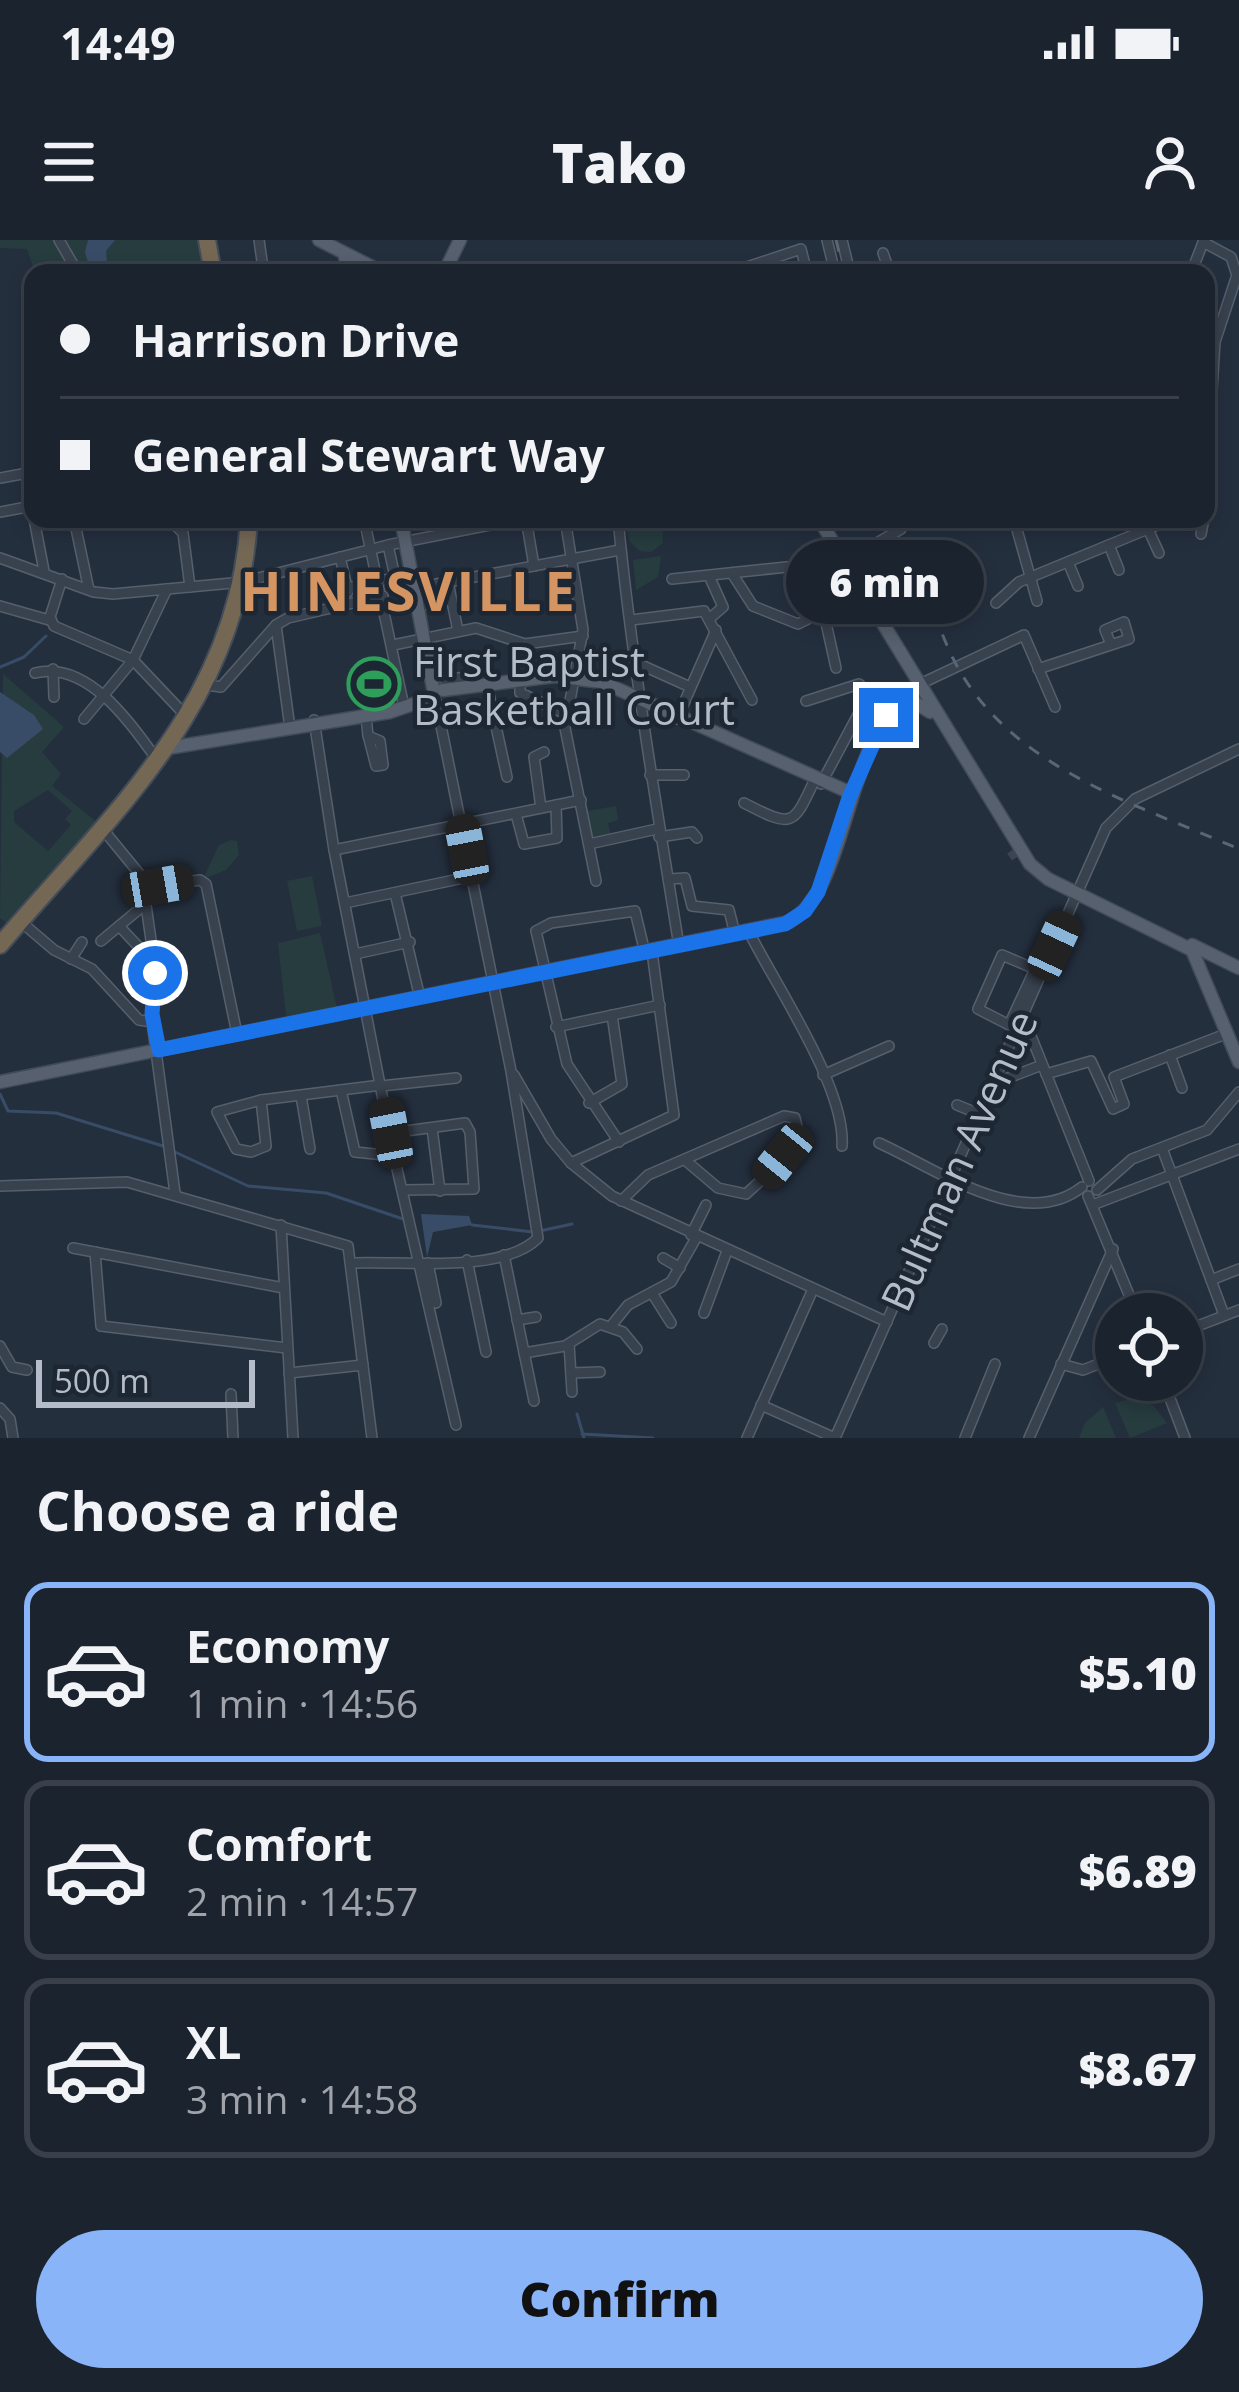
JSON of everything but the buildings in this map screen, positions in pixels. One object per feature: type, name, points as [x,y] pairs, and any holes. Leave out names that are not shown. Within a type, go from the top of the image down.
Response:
[{"type":"highway","points":[[0,945],[166,750],[190,710],[214,686],[242,582],[248,528]]},
{"type":"main road","points":[[319,240],[343,246],[370,264]]},
{"type":"main road","points":[[403,528],[438,694]]},
{"type":"main road","points":[[824,528],[1035,871],[1184,952],[1196,966],[1239,1076]]},
{"type":"main road","points":[[166,750],[486,683],[571,676],[678,717],[850,795]]},
{"type":"main road","points":[[486,683],[524,691],[571,676]]},
{"type":"main road","points":[[918,686],[1014,853],[1037,881],[1239,968]]},
{"type":"main road","points":[[0,1082],[785,924],[808,909],[850,795],[893,702],[918,686]]},
{"type":"main road","points":[[315,722],[367,725],[438,694]]},
{"type":"main road","points":[[886,715],[908,701],[930,712]]},
{"type":"main road","points":[[1154,929],[1198,958],[1239,1062]]},
{"type":"street","points":[[1204,241],[1226,252],[1237,270],[1215,343]]},
{"type":"street","points":[[755,264],[801,248],[805,264]]},
{"type":"street","points":[[883,253],[887,264]]},
{"type":"street","points":[[36,528],[44,572]]},
{"type":"street","points":[[76,528],[89,590]]},
{"type":"street","points":[[178,528],[183,533],[190,586]]},
{"type":"street","points":[[366,528],[403,702]]},
{"type":"street","points":[[0,558],[113,594],[242,582],[475,528]]},
{"type":"street","points":[[525,528],[534,566]]},
{"type":"street","points":[[567,528],[583,635],[566,714],[596,881]]},
{"type":"street","points":[[619,528],[658,833],[680,946]]},
{"type":"street","points":[[1016,528],[1036,602]]},
{"type":"street","points":[[1201,534],[1202,528]]},
{"type":"street","points":[[672,579],[792,567],[841,556],[901,529]]},
{"type":"street","points":[[996,603],[1030,577],[1148,529],[1159,553]]},
{"type":"street","points":[[388,545],[395,578]]},
{"type":"street","points":[[1109,545],[1119,570]]},
{"type":"street","points":[[347,588],[395,578],[448,582],[620,550]]},
{"type":"street","points":[[340,557],[350,603]]},
{"type":"street","points":[[1068,562],[1078,586]]},
{"type":"street","points":[[792,567],[824,614],[836,668]]},
{"type":"street","points":[[733,574],[764,614],[798,624],[862,592]]},
{"type":"street","points":[[709,619],[723,607],[710,578]]},
{"type":"street","points":[[49,620],[62,579]]},
{"type":"street","points":[[448,582],[458,631]]},
{"type":"street","points":[[85,718],[133,661],[167,589]]},
{"type":"street","points":[[214,686],[276,625],[383,596]]},
{"type":"street","points":[[419,606],[451,599]]},
{"type":"street","points":[[0,606],[49,620],[65,635],[133,661],[190,710]]},
{"type":"street","points":[[631,620],[694,610],[709,619],[752,700]]},
{"type":"street","points":[[276,625],[290,726]]},
{"type":"street","points":[[393,645],[476,628],[526,644],[583,635]]},
{"type":"street","points":[[678,717],[716,630]]},
{"type":"street","points":[[918,686],[1021,635],[1054,707]]},
{"type":"street","points":[[1039,669],[1109,642]]},
{"type":"street","points":[[639,664],[690,687]]},
{"type":"street","points":[[52,669],[54,697]]},
{"type":"street","points":[[35,673],[73,672],[103,695],[145,743],[166,750]]},
{"type":"street","points":[[486,683],[507,777]]},
{"type":"street","points":[[744,803],[782,822],[800,814],[834,754],[848,742],[869,692],[859,684],[806,701]]},
{"type":"street","points":[[523,718],[524,691],[566,714]]},
{"type":"street","points":[[351,1263],[425,1263],[504,1255],[528,1248],[538,1233],[438,694]]},
{"type":"street","points":[[315,722],[334,850],[394,1156],[425,1263],[456,1438]]},
{"type":"street","name":"Bultman Avenue","points":[[835,1438],[1013,1027],[1023,1016],[1038,970],[1077,897],[1106,828],[1125,807],[1239,749]]},
{"type":"street","points":[[541,808],[534,755],[544,752]]},
{"type":"street","points":[[650,775],[684,776]]},
{"type":"street","points":[[334,850],[580,800]]},
{"type":"street","points":[[516,814],[521,841],[560,835],[556,805]]},
{"type":"street","points":[[100,827],[140,871],[175,1192]]},
{"type":"street","points":[[589,844],[658,833],[683,832],[697,838]]},
{"type":"street","points":[[345,903],[472,876]]},
{"type":"street","points":[[668,879],[685,878],[692,906],[729,910],[823,1075],[842,1120],[842,1146]]},
{"type":"street","points":[[143,888],[200,880],[206,884],[236,1034]]},
{"type":"street","points":[[395,892],[420,998]]},
{"type":"street","points":[[101,941],[143,905]]},
{"type":"street","points":[[571,1163],[620,1142],[674,1114],[660,1005],[635,911],[551,923],[536,931],[567,1064],[620,1142]]},
{"type":"street","points":[[20,921],[96,972],[139,1020],[153,1022]]},
{"type":"street","points":[[119,926],[153,962]]},
{"type":"street","points":[[71,959],[82,942]]},
{"type":"street","points":[[355,954],[410,943]]},
{"type":"street","points":[[1002,955],[1038,970],[1013,1027],[978,1009],[1002,955]]},
{"type":"street","points":[[556,1027],[660,1005]]},
{"type":"street","points":[[589,1102],[622,1084],[612,1015]]},
{"type":"street","points":[[1023,1016],[1129,1293]]},
{"type":"street","points":[[992,1084],[1090,1061],[1113,1109],[1124,1105],[1114,1077],[1223,1035]]},
{"type":"street","points":[[823,1075],[889,1046]]},
{"type":"street","points":[[1170,1055],[1181,1088]]},
{"type":"street","points":[[511,1070],[534,1114],[571,1163],[620,1201],[887,1322]]},
{"type":"street","points":[[261,1100],[266,1146],[251,1152],[236,1149],[217,1112],[220,1107],[261,1100],[381,1085],[456,1078]]},
{"type":"street","points":[[341,1090],[355,1152],[394,1156]]},
{"type":"street","points":[[1089,1190],[1132,1159],[1208,1130],[1239,1092]]},
{"type":"street","points":[[301,1096],[310,1149]]},
{"type":"street","points":[[957,1105],[979,1114]]},
{"type":"street","points":[[620,1201],[639,1180],[685,1160],[790,1116],[801,1144],[746,1194],[718,1188],[685,1160]]},
{"type":"street","points":[[391,1133],[469,1124],[474,1189],[403,1190]]},
{"type":"street","points":[[432,1128],[440,1191]]},
{"type":"street","points":[[879,1142],[1021,1205],[1171,1175],[1239,1149]]},
{"type":"street","points":[[1162,1148],[1224,1315]]},
{"type":"street","points":[[0,1186],[114,1181],[175,1192],[348,1246],[373,1438]]},
{"type":"street","points":[[611,1326],[628,1305],[671,1282],[706,1205]]},
{"type":"street","points":[[281,1225],[293,1438]]},
{"type":"street","points":[[73,1249],[284,1288]]},
{"type":"street","points":[[1029,1438],[1112,1249]]},
{"type":"street","points":[[704,1313],[727,1251]]},
{"type":"street","points":[[95,1252],[100,1324],[287,1348]]},
{"type":"street","points":[[504,1255],[534,1401]]},
{"type":"street","points":[[663,1258],[680,1268]]},
{"type":"street","points":[[467,1260],[486,1352]]},
{"type":"street","points":[[1211,1280],[1239,1269]]},
{"type":"street","points":[[510,1287],[527,1282]]},
{"type":"street","points":[[747,1438],[798,1283]]},
{"type":"street","points":[[652,1293],[671,1323]]},
{"type":"street","points":[[1203,1323],[1239,1310]]},
{"type":"street","points":[[517,1320],[536,1317]]},
{"type":"street","points":[[524,1353],[568,1344],[594,1325],[611,1326],[637,1349]]},
{"type":"street","points":[[934,1343],[942,1329]]},
{"type":"street","points":[[568,1344],[572,1392]]},
{"type":"street","points":[[1,1352],[12,1366],[27,1370]]},
{"type":"street","points":[[964,1438],[995,1364]]},
{"type":"street","points":[[1061,1364],[1079,1370],[1095,1365]]},
{"type":"street","points":[[290,1373],[363,1365]]},
{"type":"street","points":[[571,1373],[600,1372]]},
{"type":"street","points":[[231,1394],[233,1438]]},
{"type":"street","points":[[1171,1401],[1185,1438]]},
{"type":"street","points":[[761,1405],[835,1438]]},
{"type":"street","points":[[0,1408],[10,1419],[13,1438]]},
{"type":"green space","points":[[0,240],[199,240],[204,264],[32,264],[27,249],[0,248]]},
{"type":"green space","points":[[626,528],[662,528],[663,543],[651,552],[640,551],[630,542]]},
{"type":"green space","points":[[661,556],[658,577],[636,590],[633,560]]},
{"type":"green space","points":[[3,674],[64,727],[42,752],[61,774],[52,786],[98,823],[9,925],[0,918]],"holes":[[[48,790],[72,811],[65,819],[71,825],[48,851],[14,822],[14,811]]]},
{"type":"green space","points":[[616,806],[618,820],[608,823],[611,836],[593,839],[587,811]]},
{"type":"green space","points":[[237,841],[239,855],[226,870],[203,879],[219,845]]},
{"type":"green space","points":[[312,876],[322,926],[297,931],[287,881]]},
{"type":"green space","points":[[320,933],[337,1008],[286,1016],[278,943]]},
{"type":"green space","points":[[1115,1403],[1153,1405],[1167,1423],[1130,1438]]},
{"type":"green space","points":[[1103,1407],[1116,1438],[1079,1438],[1085,1423]]},
{"type":"water","points":[[88,240],[115,240],[106,251],[107,264],[88,264]]},
{"type":"water","points":[[0,692],[34,715],[43,729],[7,758],[0,752]]},
{"type":"water","points":[[421,1214],[469,1216],[472,1225],[433,1232],[427,1257]]},
{"type":"waterway","points":[[0,667],[24,657],[46,636]]},
{"type":"waterway","points":[[0,1094],[8,1111],[56,1113],[163,1146]]},
{"type":"waterway","points":[[175,1152],[248,1186],[326,1193],[406,1220]]},
{"type":"waterway","points":[[540,1231],[572,1224]]},
{"type":"waterway","points":[[472,1225],[533,1232]]},
{"type":"waterway","points":[[577,1414],[584,1438]]},
{"type":"waterway","points":[[582,1434],[653,1438]]},
{"type":"tunnel","points":[[1012,850],[1017,857]]},
{"type":"railway","points":[[836,240],[842,264]]},
{"type":"railway","points":[[912,528],[946,643],[968,685],[997,719],[1070,773],[1239,849]]},
{"type":"place","name":"First Baptist Basketball Court","points":[[374,684]]},
{"type":"district","name":"HINESVILLE","points":[[409,590]]},
{"type":"route","points":[[155,973],[151,1003],[159,1050],[785,924],[805,911],[818,892],[849,798],[886,715]]}]
